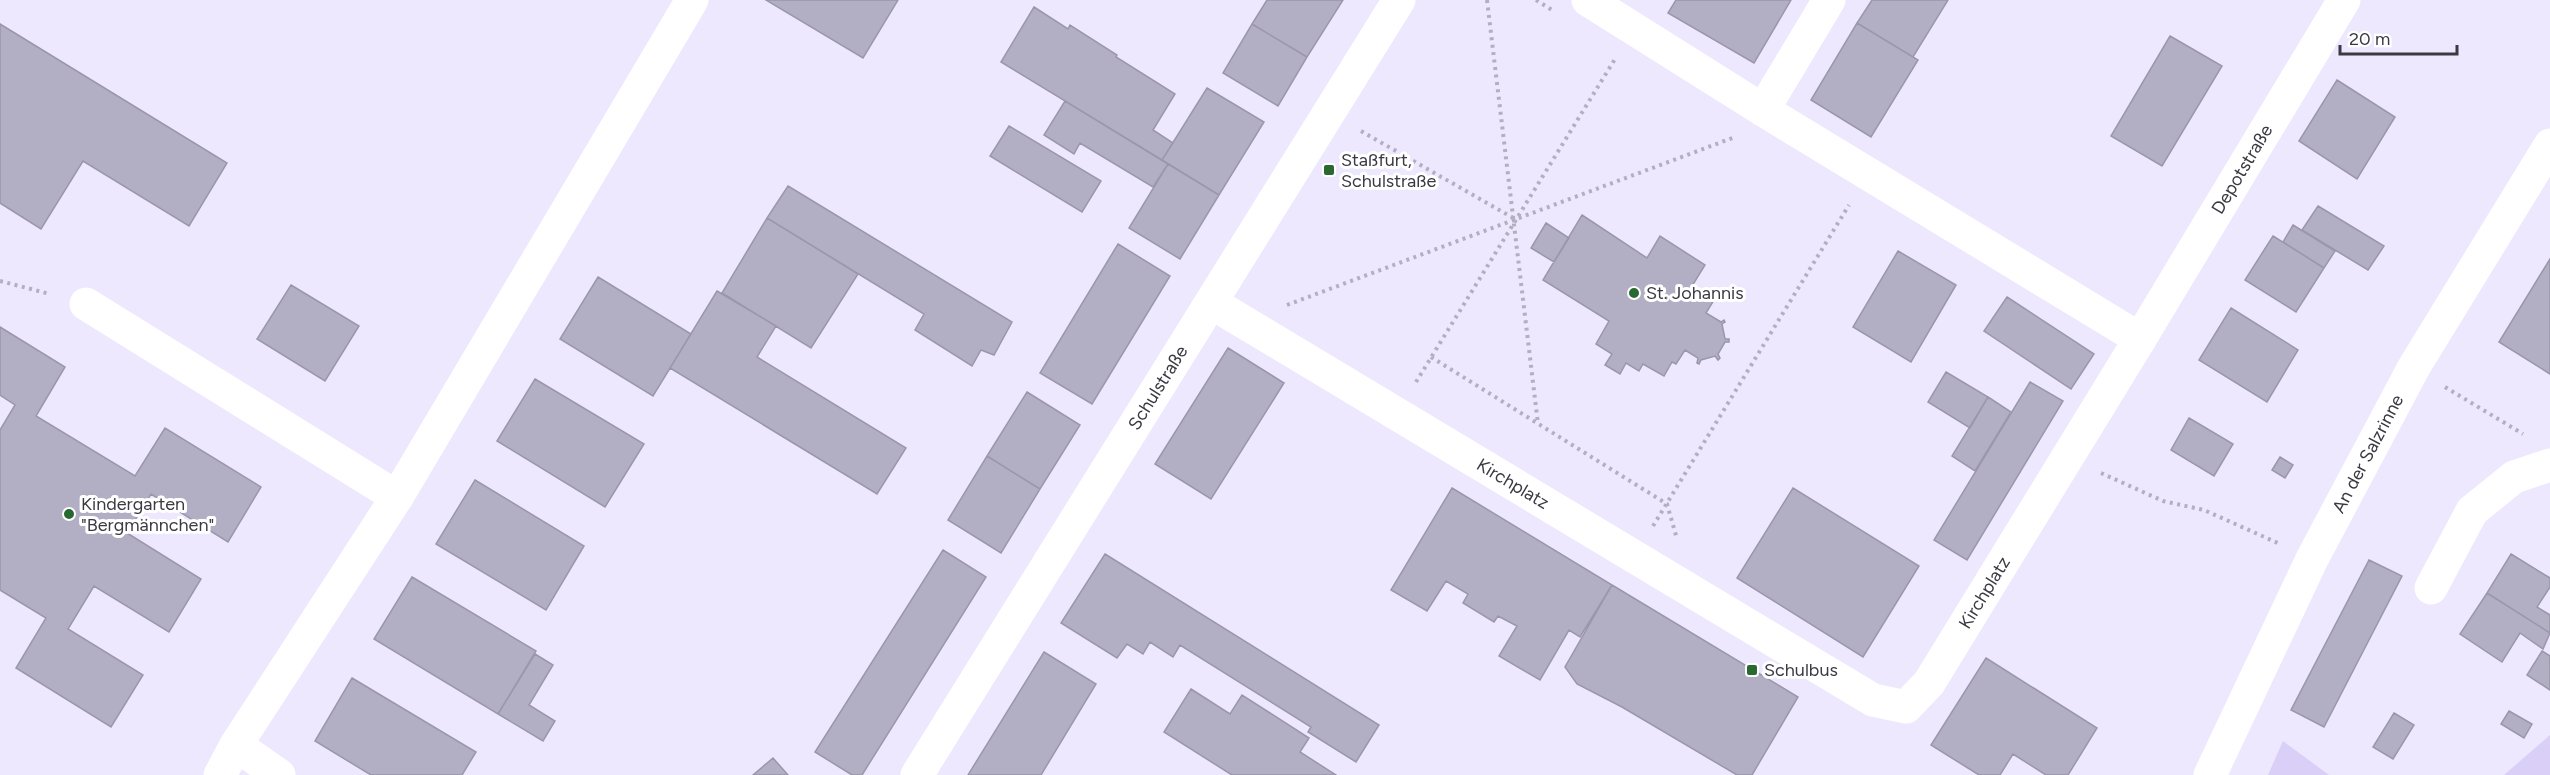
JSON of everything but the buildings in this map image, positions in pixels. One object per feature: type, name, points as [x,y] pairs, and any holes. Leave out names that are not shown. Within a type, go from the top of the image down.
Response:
[{"type":"street","points":[[220,775],[236,745],[397,498],[692,0]]},
{"type":"street","name":"Schulstraße","points":[[917,775],[1399,0]]},
{"type":"street","points":[[1588,0],[1763,110],[2140,339]]},
{"type":"street","points":[[1763,110],[1829,0]]},
{"type":"street","name":"Depotstraße","points":[[2140,339],[2344,0]]},
{"type":"street","name":"An der Salzrinne","points":[[2210,775],[2312,559],[2414,367],[2550,145]]},
{"type":"street","name":"Kirchplatz","points":[[1212,303],[1873,700],[1906,707],[1929,683],[2140,339]]},
{"type":"street","points":[[86,304],[397,498]]},
{"type":"street","points":[[2432,588],[2472,510],[2514,477],[2550,465]]},
{"type":"street","points":[[236,745],[279,775]]},
{"type":"path","points":[[1487,0],[1538,424]]},
{"type":"path","points":[[1397,414],[1620,51]]},
{"type":"path","points":[[1261,332],[1275,310],[1740,135],[1763,110]]},
{"type":"path","points":[[1353,139],[1359,129],[1515,219]]},
{"type":"path","points":[[1635,556],[1868,173]]},
{"type":"path","points":[[0,281],[86,304]]},
{"type":"path","points":[[1431,357],[1667,504],[1677,541]]},
{"type":"path","points":[[2414,367],[2530,438]]},
{"type":"path","points":[[2068,457],[2163,501],[2205,510],[2312,559]]},
{"type":"shaded area","points":[[2550,735],[2550,775],[2504,775]]},
{"type":"shaded area","points":[[2283,741],[2329,775],[2268,775]]},
{"type":"place","name":"Staßfurt, Schulstraße","points":[[1329,170]]},
{"type":"place","name":"St. Johannis","points":[[1634,293]]},
{"type":"place","name":"Kindergarten \"Bergmännchen\"","points":[[69,514]]},
{"type":"place","name":"Schulbus","points":[[1752,670]]}]
